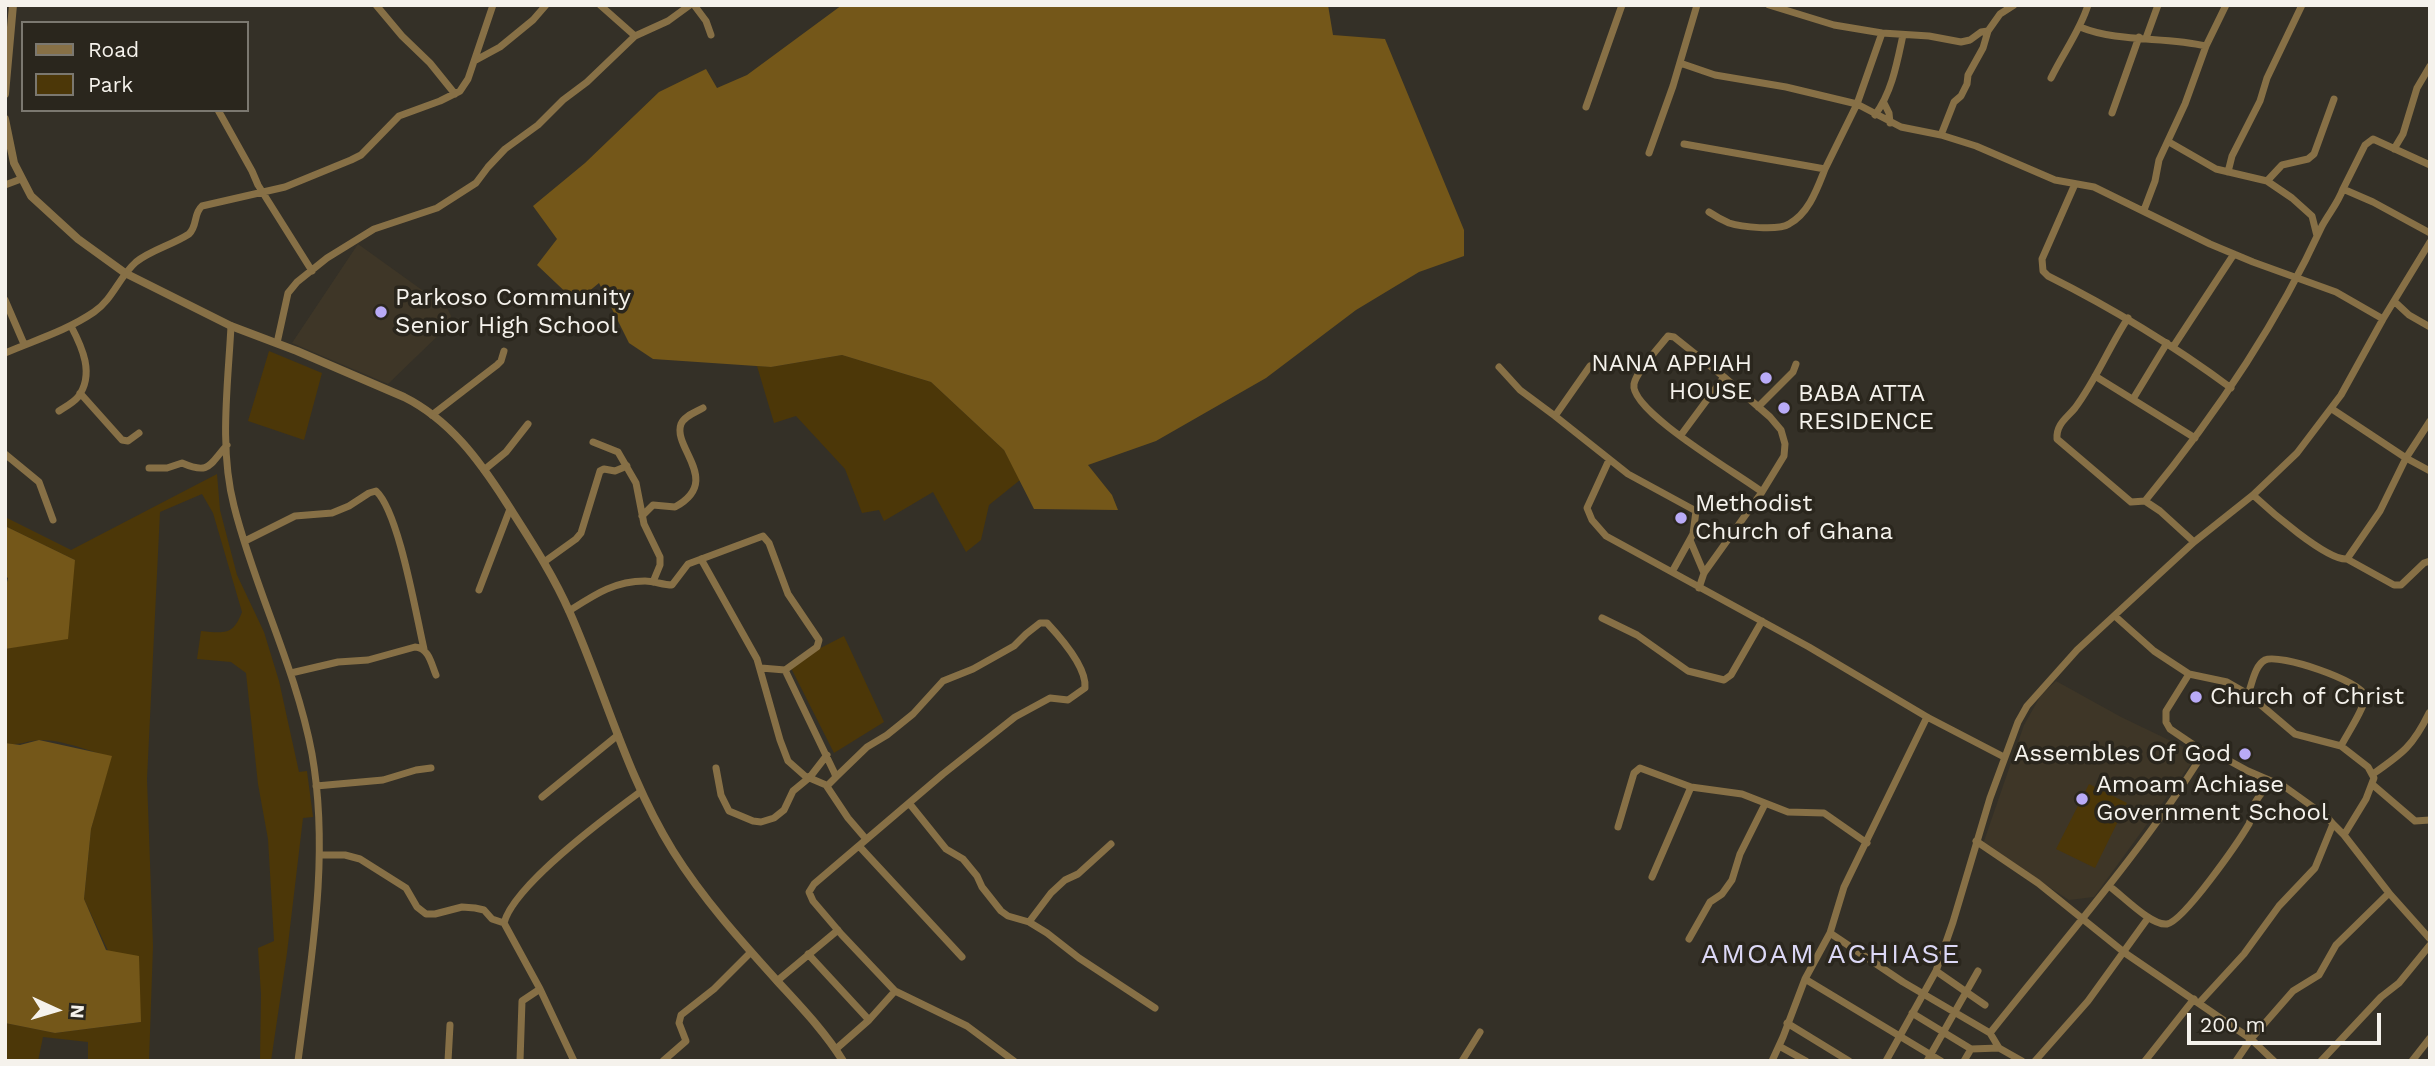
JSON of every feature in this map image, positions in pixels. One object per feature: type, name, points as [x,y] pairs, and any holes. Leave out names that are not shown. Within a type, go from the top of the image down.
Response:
[{"type":"street","points":[[5,94],[13,5]]},
{"type":"street","points":[[376,5],[455,94]]},
{"type":"street","points":[[5,353],[58,333],[99,308],[110,297],[125,273],[138,261],[189,234],[195,228],[197,212],[202,206],[262,194],[351,160],[361,155],[399,116],[460,91],[468,79],[493,5]]},
{"type":"street","points":[[475,60],[500,47],[533,20],[546,5]]},
{"type":"street","points":[[600,5],[635,36]]},
{"type":"street","points":[[277,343],[288,293],[327,258],[374,229],[437,208],[476,183],[505,149],[538,125],[635,36],[668,22],[692,5],[706,21],[712,34]]},
{"type":"street","points":[[1586,107],[1622,5]]},
{"type":"street","points":[[1649,153],[1698,5]]},
{"type":"street","points":[[1770,5],[1834,25],[1882,33],[1929,36],[1961,42],[1988,31]]},
{"type":"street","points":[[1941,135],[1954,102],[1961,96],[1971,68],[1983,48],[1988,31],[2000,14],[2014,5]]},
{"type":"street","points":[[2051,78],[2065,48],[2080,27],[2088,5]]},
{"type":"street","points":[[2112,113],[2142,37],[2158,5]]},
{"type":"street","points":[[2144,210],[2155,181],[2159,160],[2226,5]]},
{"type":"street","points":[[2228,172],[2232,156],[2260,101],[2267,78],[2302,5]]},
{"type":"street","points":[[2080,27],[2104,34],[2206,46]]},
{"type":"street","points":[[1709,212],[1729,223],[1780,227],[1789,224],[1810,204],[1857,104],[1882,33]]},
{"type":"street","points":[[1875,115],[1884,103],[1903,35]]},
{"type":"street","points":[[1679,63],[1714,75],[1857,104],[1890,123],[1976,146],[2055,180],[2094,187],[2234,254],[2336,292],[2383,319]]},
{"type":"street","points":[[2394,149],[2403,134],[2417,88],[2430,66]]},
{"type":"street","points":[[2267,181],[2282,165],[2308,159],[2314,154],[2334,99]]},
{"type":"street","points":[[1884,103],[1890,123]]},
{"type":"street","points":[[219,112],[262,194],[312,271]]},
{"type":"street","points":[[5,119],[11,153],[31,196],[78,240],[125,273],[230,326],[404,397],[432,415],[461,439],[544,562],[569,611],[640,792],[685,869],[719,915],[812,1018],[843,1061]]},
{"type":"street","points":[[2145,501],[2231,388],[2298,278],[2365,145],[2373,139],[2430,165]]},
{"type":"street","points":[[2169,142],[2204,164],[2267,181],[2312,216],[2318,237]]},
{"type":"street","points":[[1684,144],[1825,169]]},
{"type":"street","points":[[5,185],[21,179]]},
{"type":"street","points":[[2074,184],[2042,259],[2043,271],[2128,318],[2231,388]]},
{"type":"street","points":[[2343,189],[2430,233]]},
{"type":"street","points":[[2312,216],[2327,216]]},
{"type":"street","points":[[1897,1061],[1887,1058],[1936,971],[1976,841],[2018,722],[2039,690],[2077,650],[2116,617],[2194,542],[2253,495],[2297,453],[2332,409],[2430,242]]},
{"type":"street","points":[[2133,399],[2234,254]]},
{"type":"street","points":[[5,300],[24,344]]},
{"type":"street","points":[[2395,302],[2409,315],[2430,327]]},
{"type":"street","points":[[2128,318],[2095,376],[2059,425],[2057,439],[2131,502],[2145,501],[2194,542]]},
{"type":"street","points":[[59,411],[76,399],[85,375],[86,358],[71,326]]},
{"type":"street","points":[[230,326],[225,423],[234,505],[253,570],[291,673],[310,746],[316,786],[320,855],[314,938],[298,1061]]},
{"type":"street","points":[[1699,588],[1704,573],[1762,492],[1784,456],[1785,444],[1778,426],[1758,407],[1671,336],[1636,377],[1633,386],[1637,398],[1661,421],[1762,492]]},
{"type":"street","points":[[432,415],[497,365],[503,358],[504,351]]},
{"type":"street","points":[[1758,407],[1793,372],[1796,365]]},
{"type":"street","points":[[1555,416],[1590,366]]},
{"type":"street","points":[[1499,368],[1520,390],[1609,460],[1646,485],[1696,511],[1690,540],[1672,572]]},
{"type":"street","points":[[2095,376],[2195,438]]},
{"type":"street","points":[[1681,435],[1724,377]]},
{"type":"street","points":[[80,393],[122,440],[128,441],[139,433]]},
{"type":"street","points":[[642,516],[653,505],[676,507],[691,495],[694,486],[694,464],[680,433],[680,427],[684,419],[703,408]]},
{"type":"street","points":[[2332,409],[2430,471]]},
{"type":"street","points":[[2347,559],[2380,511],[2406,458],[2430,421]]},
{"type":"street","points":[[484,470],[506,452],[528,424]]},
{"type":"street","points":[[593,442],[618,452],[637,485],[642,516],[660,557],[660,565],[653,582]]},
{"type":"street","points":[[149,468],[167,468],[183,463],[196,470],[202,469],[209,466],[227,445]]},
{"type":"street","points":[[5,454],[39,482],[53,520]]},
{"type":"street","points":[[1609,460],[1588,504],[1588,514],[1606,536],[1762,621],[1927,718],[2004,757]]},
{"type":"street","points":[[544,562],[581,533],[600,471],[615,471],[627,466]]},
{"type":"street","points":[[245,541],[295,516],[332,513],[369,493],[378,493],[396,531],[424,649],[436,675]]},
{"type":"street","points":[[2253,495],[2270,511],[2334,558],[2347,559],[2394,585],[2401,585],[2424,563],[2430,561]]},
{"type":"street","points":[[479,590],[510,509]]},
{"type":"street","points":[[569,611],[612,585],[632,582],[672,584],[688,564],[760,536],[766,537],[788,594],[819,640],[817,647],[785,670],[761,668]]},
{"type":"street","points":[[1690,540],[1704,573]]},
{"type":"street","points":[[701,559],[754,651],[785,755],[792,766],[827,786],[866,839]]},
{"type":"street","points":[[2116,617],[2154,651],[2189,674],[2227,682],[2248,694],[2295,734],[2342,746],[2368,766],[2373,774],[2373,785],[2344,835]]},
{"type":"street","points":[[1602,618],[1637,635],[1688,671],[1724,680],[1731,675],[1762,621]]},
{"type":"street","points":[[827,786],[867,747],[913,714],[943,681],[989,661],[1014,646],[1041,622],[1047,623],[1078,665],[1085,679],[1085,688],[1068,700],[1051,698],[1023,711],[866,839],[814,884],[809,892],[813,901],[838,930],[895,991],[967,1026],[1014,1061]]},
{"type":"street","points":[[291,673],[338,662],[368,660],[415,647],[424,649]]},
{"type":"street","points":[[2248,694],[2259,666],[2264,660],[2271,659],[2297,663],[2349,682],[2361,689],[2365,696],[2342,746]]},
{"type":"street","points":[[785,670],[836,776]]},
{"type":"street","points":[[2189,674],[2166,711],[2166,722],[2170,729],[2204,752],[2217,754],[2286,787],[2327,817],[2430,939]]},
{"type":"street","points":[[2373,774],[2408,748],[2417,738],[2429,713]]},
{"type":"street","points":[[1772,1061],[1805,979],[1830,933],[1844,887],[1927,718]]},
{"type":"street","points":[[542,797],[618,735]]},
{"type":"street","points":[[1990,1032],[2109,886],[2174,801],[2204,752]]},
{"type":"street","points":[[716,768],[723,803],[729,811],[753,821],[768,821],[779,815],[793,791],[809,778],[827,755]]},
{"type":"street","points":[[316,786],[383,780],[431,768]]},
{"type":"street","points":[[1618,827],[1636,770],[1640,768],[1691,787],[1742,794],[1788,812],[1824,813],[1867,843]]},
{"type":"street","points":[[2109,886],[2148,918],[2169,923],[2178,917],[2234,849],[2269,780]]},
{"type":"street","points":[[2373,785],[2415,821],[2430,820]]},
{"type":"street","points":[[1652,877],[1691,787]]},
{"type":"street","points":[[504,923],[509,908],[528,884],[640,792]]},
{"type":"street","points":[[909,803],[946,849],[963,859],[1001,911],[1029,922],[1155,1007]]},
{"type":"street","points":[[1689,939],[1710,902],[1722,894],[1732,880],[1740,854],[1765,804]]},
{"type":"street","points":[[2145,1061],[2197,1001],[2244,954],[2279,906],[2315,867],[2333,824]]},
{"type":"street","points":[[1976,841],[2038,883],[2125,953],[2251,1039],[2274,1061]]},
{"type":"street","points":[[1029,922],[1051,893],[1065,880],[1078,874],[1111,844]]},
{"type":"street","points":[[859,846],[962,957]]},
{"type":"street","points":[[320,855],[345,855],[360,859],[406,888],[417,907],[426,914],[462,907],[475,908],[484,910],[492,919],[504,923],[540,989],[574,1061]]},
{"type":"street","points":[[2235,1061],[2293,991],[2319,975],[2336,945],[2389,893]]},
{"type":"street","points":[[2035,1061],[2062,1033],[2125,953],[2148,918]]},
{"type":"street","points":[[777,981],[838,930]]},
{"type":"street","points":[[1830,933],[1953,1013],[1990,1032],[1999,1048],[2022,1061]]},
{"type":"street","points":[[2321,1061],[2381,998],[2399,983],[2430,945]]},
{"type":"street","points":[[663,1061],[687,1040],[680,1026],[681,1016],[714,989],[751,952]]},
{"type":"street","points":[[808,954],[869,1020]]},
{"type":"street","points":[[1936,971],[1986,1005]]},
{"type":"street","points":[[1929,1058],[1978,971]]},
{"type":"street","points":[[1805,979],[1900,1035],[1929,1058],[1941,1061]]},
{"type":"street","points":[[520,1061],[522,1001],[540,989]]},
{"type":"street","points":[[836,1049],[869,1020],[895,991]]},
{"type":"street","points":[[1912,1013],[1971,1049],[1999,1048]]},
{"type":"street","points":[[1787,1023],[1849,1061]]},
{"type":"street","points":[[448,1061],[450,1025]]},
{"type":"street","points":[[1462,1061],[1480,1032]]},
{"type":"street","points":[[2412,1061],[2430,1038]]},
{"type":"street","points":[[1779,1046],[1806,1061]]},
{"type":"street","points":[[1964,1061],[1971,1049]]},
{"type":"street","points":[[671,1054],[677,1061]]},
{"type":"shaded area","points":[[842,5],[1328,5],[1333,35],[1385,39],[1464,230],[1464,256],[1419,272],[1356,310],[1266,378],[1156,441],[1088,465],[1112,495],[1118,510],[1034,509],[1004,450],[931,382],[842,355],[771,367],[653,359],[629,343],[599,283],[576,302],[537,265],[557,239],[533,206],[585,163],[659,92],[706,69],[717,88],[747,75]]},
{"type":"shaded area","name":"Parkoso Community Senior High School","points":[[358,244],[447,308],[451,316],[449,325],[388,384],[292,343]]},
{"type":"shaded area","points":[[5,526],[75,560],[68,639],[5,649],[5,590],[8,578],[5,576]]},
{"type":"shaded area","name":"Amoam Achiase Government School","points":[[2056,681],[2121,717],[2198,754],[2094,897],[2069,900],[1983,844],[2024,725],[2041,695]]},
{"type":"shaded area","points":[[39,740],[112,756],[91,829],[84,899],[106,950],[139,956],[141,1022],[55,1033],[5,1023],[5,743],[20,745]]},
{"type":"green space","points":[[269,351],[322,373],[304,440],[248,421]]},
{"type":"green space","points":[[842,355],[931,382],[1004,450],[1020,480],[989,505],[981,540],[966,552],[933,492],[884,521],[879,510],[862,513],[845,469],[796,416],[774,423],[757,366],[771,367]]},
{"type":"green space","points":[[217,474],[220,510],[237,575],[264,632],[279,681],[299,772],[307,771],[313,817],[303,818],[271,1061],[260,1061],[261,994],[258,948],[274,941],[268,839],[258,784],[246,673],[231,662],[197,659],[201,631],[227,631],[239,620],[242,612],[213,513],[202,494],[160,512],[147,779],[153,946],[149,1061],[88,1061],[88,1042],[43,1037],[38,1061],[5,1061],[5,1023],[55,1033],[141,1022],[84,899],[91,829],[111,757],[47,740],[5,743],[5,649],[32,644],[75,560],[5,526],[5,517],[71,550]]},
{"type":"green space","points":[[844,636],[884,722],[834,753],[789,664]]},
{"type":"green space","points":[[2089,784],[2127,803],[2095,868],[2056,849]]},
{"type":"place","name":"Parkoso Community Senior High School","points":[[381,312]]},
{"type":"place","name":"NANA APPIAH HOUSE","points":[[1766,378]]},
{"type":"place","name":"BABA ATTA RESIDENCE","points":[[1784,408]]},
{"type":"place","name":"Methodist Church of Ghana","points":[[1681,518]]},
{"type":"place","name":"Church of Christ","points":[[2196,697]]},
{"type":"place","name":"Assembles Of God","points":[[2245,754]]},
{"type":"place","name":"Amoam Achiase Government School","points":[[2082,799]]},
{"type":"district","name":"AMOAM ACHIASE","points":[[1831,955]]}]
